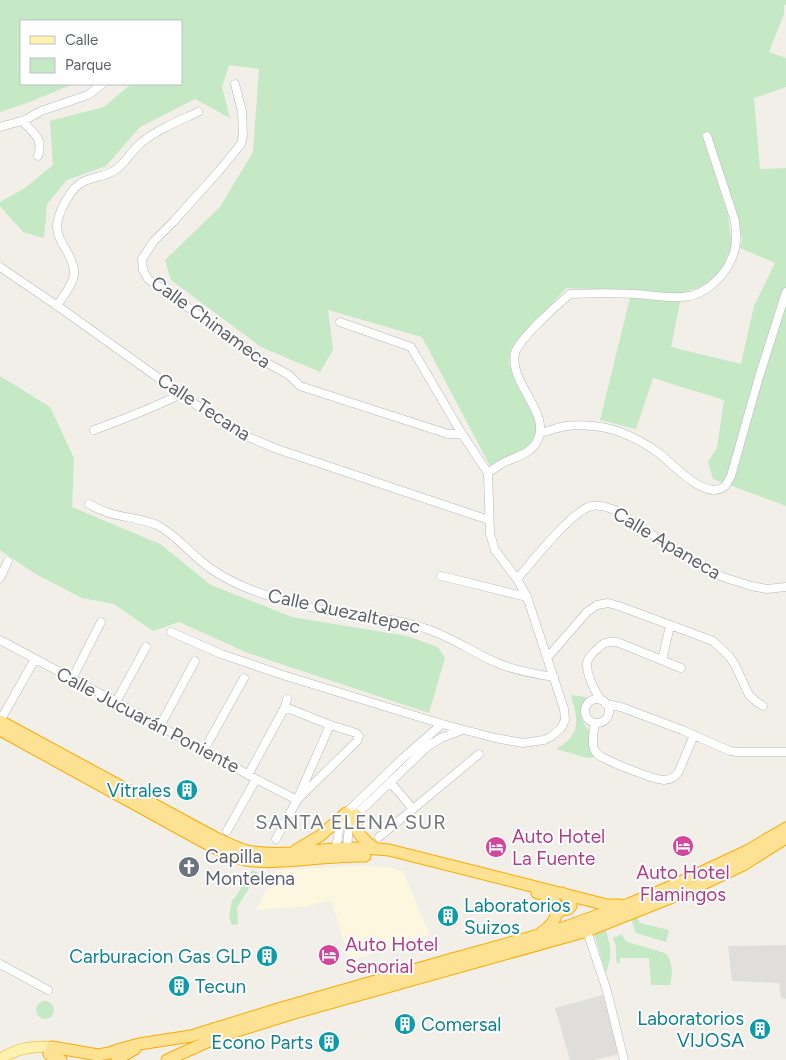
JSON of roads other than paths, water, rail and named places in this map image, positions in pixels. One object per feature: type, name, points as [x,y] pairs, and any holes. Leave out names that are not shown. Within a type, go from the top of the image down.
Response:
[{"type":"highway","points":[[0,721],[216,838],[240,849],[265,854],[290,853],[377,843]]},
{"type":"highway","points":[[0,730],[200,840],[231,855],[256,862],[357,856],[395,858],[547,896],[560,909],[564,910],[571,906],[571,900],[562,893]]},
{"type":"highway","points":[[290,853],[320,836],[351,814],[358,832],[377,843],[400,852],[607,905],[629,904]]},
{"type":"highway","points":[[45,1050],[98,1055],[110,1053],[120,1048],[201,1034],[278,1009],[565,928],[680,882],[747,851],[786,828]]},
{"type":"highway","points":[[167,1060],[218,1037],[281,1017],[587,931],[688,891],[743,865],[786,838]]},
{"type":"highway","points":[[523,940],[551,926],[556,918],[557,906]]},
{"type":"highway","points":[[117,1060],[130,1051],[161,1041]]},
{"type":"highway","points":[[106,1060],[119,1052],[140,1044]]},
{"type":"highway","points":[[45,1050],[61,1060]]},
{"type":"main road","points":[[0,1059],[20,1049],[45,1050]]},
{"type":"main road","points":[[7,1060],[18,1055],[45,1050]]},
{"type":"street","name":"Calle Chinameca","points":[[235,84],[242,111],[243,135],[241,144],[212,179],[154,241],[142,259],[143,270],[148,280],[267,363],[289,375],[300,386],[448,434],[462,434]]},
{"type":"street","points":[[0,127],[22,121],[40,111],[88,95],[101,85]]},
{"type":"street","points":[[57,306],[73,281],[75,272],[74,264],[58,236],[57,226],[58,217],[72,192],[81,182],[109,174],[118,168],[140,143],[160,130],[198,112]]},
{"type":"street","points":[[22,121],[38,139],[41,148],[38,156]]},
{"type":"street","points":[[488,473],[506,462],[525,454],[537,443],[540,433],[540,421],[516,371],[515,353],[519,346],[552,310],[570,294],[634,294],[683,297],[707,289],[717,281],[730,262],[736,246],[734,221],[707,136]]},
{"type":"street","name":"Calle Tecana","points":[[0,267],[202,409],[246,436],[270,446],[489,520]]},
{"type":"street","points":[[540,433],[567,426],[601,427],[618,431],[634,438],[659,454],[700,487],[714,490],[724,486],[731,476],[759,377],[786,292]]},
{"type":"street","points":[[171,632],[236,659],[295,679],[442,724],[495,738],[523,743],[544,740],[561,728],[564,720],[564,709],[527,597],[517,579],[496,550],[490,534],[488,473],[462,434],[411,347],[340,322]]},
{"type":"street","points":[[94,430],[181,394]]},
{"type":"street","name":"Calle Quezaltepec","points":[[89,504],[105,512],[144,520],[157,525],[172,534],[200,561],[216,572],[240,585],[277,599],[339,613],[409,623],[429,630],[496,663],[554,677]]},
{"type":"street","name":"Calle Apaneca","points":[[517,579],[552,538],[574,516],[592,506],[605,506],[615,510],[698,565],[723,577],[767,589],[786,587]]},
{"type":"street","points":[[0,578],[8,561]]},
{"type":"street","points":[[441,576],[527,597]]},
{"type":"street","points":[[547,658],[587,612],[597,605],[608,603],[713,641],[736,665],[749,695],[763,706]]},
{"type":"street","points":[[72,679],[101,622]]},
{"type":"street","points":[[662,660],[670,626]]},
{"type":"street","name":"Calle Jucuarán Poniente","points":[[0,640],[297,800]]},
{"type":"street","points":[[607,718],[609,711],[594,690],[587,661],[601,645],[606,642],[617,642],[681,668]]},
{"type":"street","points":[[116,702],[146,647]]},
{"type":"street","points":[[0,721],[35,659]]},
{"type":"street","points":[[160,726],[194,662]]},
{"type":"street","points":[[204,750],[244,678]]},
{"type":"street","points":[[594,690],[586,708],[586,715],[590,721],[595,723],[601,722],[612,711],[621,707]]},
{"type":"street","points":[[248,775],[285,707],[287,699]]},
{"type":"street","points":[[587,705],[593,700],[621,707],[730,751],[784,751]]},
{"type":"street","points":[[285,707],[356,733],[359,736],[297,800]]},
{"type":"street","points":[[595,723],[593,744],[597,754],[617,764],[656,779],[664,780],[676,775],[680,770],[694,735]]},
{"type":"street","points":[[342,848],[351,814],[409,753],[442,724]]},
{"type":"street","points":[[276,839],[297,800],[330,725]]},
{"type":"street","points":[[351,814],[390,782],[428,746],[440,738],[462,729]]},
{"type":"street","points":[[377,843],[413,809],[479,754]]},
{"type":"street","points":[[227,831],[256,779]]},
{"type":"street","points":[[390,782],[413,809]]},
{"type":"street","points":[[587,931],[607,991],[624,1060]]},
{"type":"street","points":[[0,964],[48,990]]},
{"type":"place","name":"Vitrales","points":[[187,790]]},
{"type":"place","name":"Auto Hotel Flamingos","points":[[683,846]]},
{"type":"place","name":"Auto Hotel La Fuente","points":[[496,847]]},
{"type":"place","name":"Capilla Montelena","points":[[189,867]]},
{"type":"place","name":"Laboratorios Suizos","points":[[448,916]]},
{"type":"place","name":"Auto Hotel Senorial","points":[[329,955]]},
{"type":"place","name":"Carburacion Gas GLP","points":[[267,956]]},
{"type":"place","name":"Tecun","points":[[179,986]]},
{"type":"place","name":"Comersal","points":[[405,1024]]},
{"type":"place","name":"Laboratorios VIJOSA","points":[[760,1029]]},
{"type":"place","name":"Econo Parts","points":[[329,1042]]},
{"type":"district","name":"SANTA ELENA SUR","points":[[351,822]]}]
